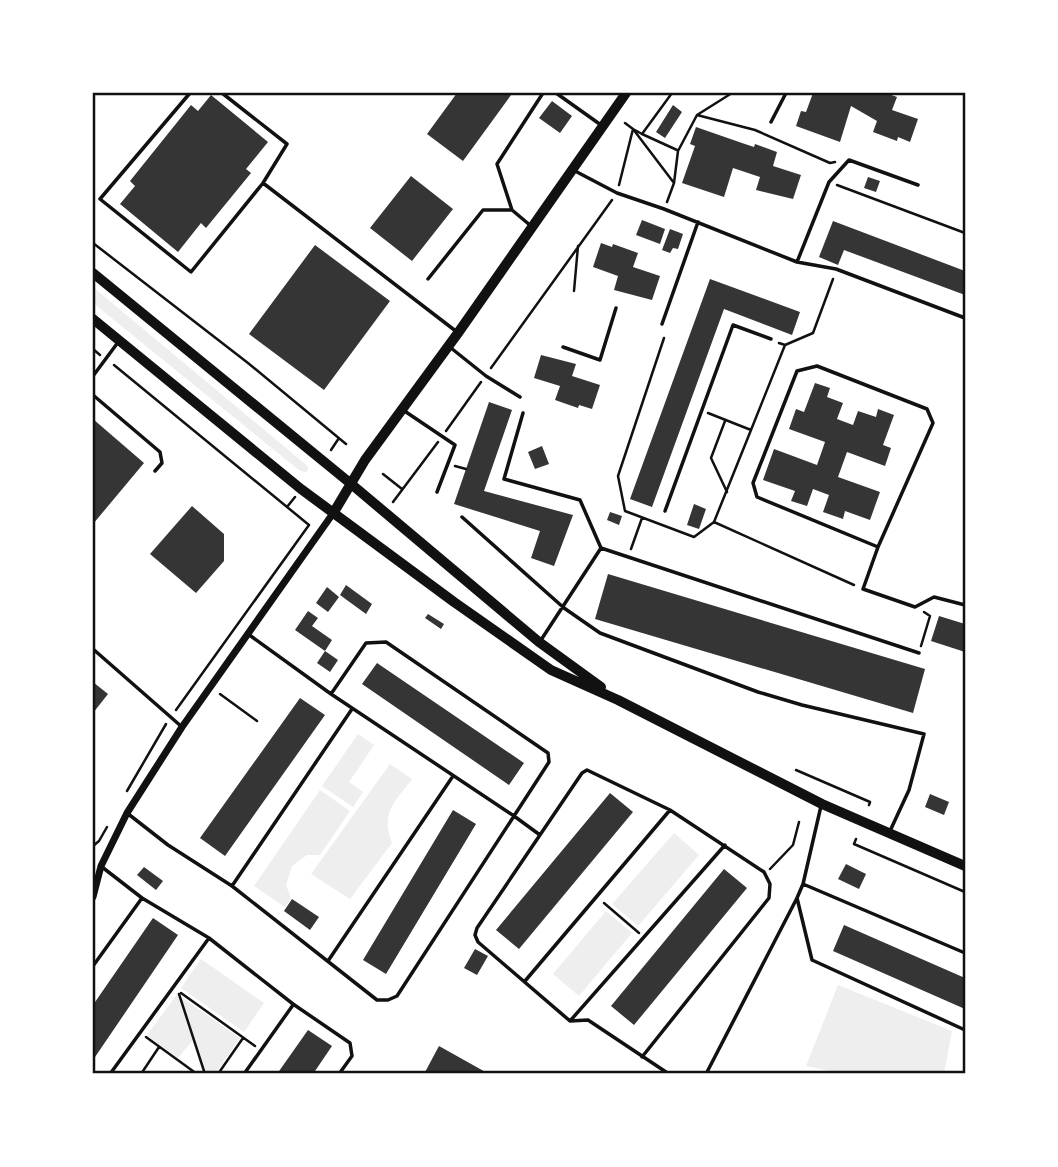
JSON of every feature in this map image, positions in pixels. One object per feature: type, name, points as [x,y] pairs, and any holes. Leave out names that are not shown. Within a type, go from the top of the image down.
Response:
[{"type":"main road","points":[[334,512],[350,483],[626,93]]},
{"type":"main road","points":[[93,273],[539,642],[618,700]]},
{"type":"main road","points":[[93,319],[301,489],[551,670],[618,700],[822,804],[965,866]]},
{"type":"street","points":[[93,897],[101,866],[128,813],[182,727],[334,512]]},
{"type":"lane","points":[[190,93],[100,199],[191,272],[263,183],[287,145],[222,93]]},
{"type":"lane","points":[[531,226],[512,210],[497,164],[543,93]]},
{"type":"lane","points":[[556,93],[603,126]]},
{"type":"lane","points":[[771,122],[786,93]]},
{"type":"lane","points":[[797,262],[829,182],[849,160],[918,185]]},
{"type":"lane","points":[[572,169],[617,193],[797,262],[836,269],[965,318]]},
{"type":"lane","points":[[263,183],[458,333]]},
{"type":"lane","points":[[428,279],[483,210],[512,210]]},
{"type":"lane","points":[[662,324],[698,222]]},
{"type":"lane","points":[[563,347],[600,360],[616,308]]},
{"type":"lane","points":[[664,511],[733,325],[771,339]]},
{"type":"lane","points":[[93,376],[119,341]]},
{"type":"lane","points":[[449,346],[486,376],[520,397]]},
{"type":"lane","points":[[878,547],[757,498],[753,483],[797,370],[817,366],[927,409],[933,423],[878,547],[863,589],[915,607],[934,597],[965,605]]},
{"type":"lane","points":[[93,395],[160,452],[162,463],[155,471]]},
{"type":"lane","points":[[402,409],[455,445],[437,492]]},
{"type":"lane","points":[[523,414],[504,479],[580,500],[601,548],[919,653]]},
{"type":"lane","points":[[461,517],[564,608],[600,632],[758,692],[924,734],[909,790],[889,833]]},
{"type":"lane","points":[[539,642],[564,608],[601,548]]},
{"type":"lane","points":[[248,634],[352,709],[540,835]]},
{"type":"lane","points":[[128,813],[169,845],[232,886],[377,1000],[388,1000],[397,996],[549,762],[548,753],[386,642],[366,643],[331,694]]},
{"type":"lane","points":[[93,649],[182,727]]},
{"type":"lane","points":[[232,886],[352,709]]},
{"type":"lane","points":[[642,1057],[769,898],[770,884],[764,872],[670,810],[587,770],[582,773],[477,928],[475,935],[478,942],[570,1021],[589,1020],[642,1057],[668,1074]]},
{"type":"lane","points":[[328,961],[453,776]]},
{"type":"lane","points":[[706,1074],[797,898],[803,884],[822,804]]},
{"type":"lane","points":[[525,981],[670,810]]},
{"type":"lane","points":[[570,1021],[725,845]]},
{"type":"lane","points":[[101,866],[142,898],[209,938],[293,1004],[350,1043],[352,1056],[339,1074]]},
{"type":"lane","points":[[803,884],[965,953]]},
{"type":"lane","points":[[93,966],[142,898]]},
{"type":"lane","points":[[797,898],[812,960],[965,1030]]},
{"type":"lane","points":[[110,1074],[209,938]]},
{"type":"lane","points":[[244,1074],[293,1004]]},
{"type":"path","points":[[642,134],[672,93]]},
{"type":"path","points":[[664,209],[674,183],[678,151],[697,115],[732,93]]},
{"type":"path","points":[[697,115],[755,130],[830,163],[849,160]]},
{"type":"path","points":[[625,123],[678,151]]},
{"type":"path","points":[[633,129],[674,183]]},
{"type":"path","points":[[393,502],[617,193],[633,129]]},
{"type":"path","points":[[829,182],[965,233]]},
{"type":"path","points":[[93,243],[248,363],[346,444]]},
{"type":"path","points":[[574,291],[578,244]]},
{"type":"path","points":[[751,430],[785,345],[813,332],[836,269]]},
{"type":"path","points":[[664,338],[618,476],[625,512],[694,537],[715,522]]},
{"type":"path","points":[[771,339],[785,345]]},
{"type":"path","points":[[106,359],[311,527]]},
{"type":"path","points":[[725,420],[711,458],[727,492]]},
{"type":"path","points":[[331,450],[340,438]]},
{"type":"path","points":[[383,474],[402,489]]},
{"type":"path","points":[[287,507],[295,497]]},
{"type":"path","points":[[628,558],[642,517]]},
{"type":"path","points":[[919,653],[930,616]]},
{"type":"path","points":[[211,687],[257,721]]},
{"type":"path","points":[[796,770],[870,802],[869,805]]},
{"type":"path","points":[[771,869],[793,845],[799,822]]},
{"type":"path","points":[[856,839],[854,844],[965,892]]},
{"type":"path","points":[[93,846],[99,841]]},
{"type":"path","points":[[597,897],[644,937]]},
{"type":"path","points":[[173,985],[261,1050]]},
{"type":"path","points":[[178,991],[205,1074]]},
{"type":"path","points":[[140,1031],[197,1074]]},
{"type":"path","points":[[218,1074],[243,1038]]},
{"type":"path","points":[[141,1074],[159,1047]]},
{"type":"shaded area","points":[[93,287],[304,463],[308,467],[307,472],[300,471],[93,303]]},
{"type":"shaded area","points":[[358,734],[374,745],[349,782],[363,792],[353,807],[322,786]]},
{"type":"shaded area","points":[[390,764],[412,779],[391,808],[388,824],[392,843],[350,899],[311,874]]},
{"type":"shaded area","points":[[320,790],[350,811],[320,855],[307,855],[292,866],[286,885],[291,898],[285,907],[254,886]]},
{"type":"shaded area","points":[[674,833],[699,855],[638,926],[612,904]]},
{"type":"shaded area","points":[[606,911],[632,933],[579,996],[553,974]]},
{"type":"shaded area","points":[[201,959],[264,1003],[244,1032],[181,988]]},
{"type":"shaded area","points":[[838,985],[952,1031],[944,1074],[845,1074],[806,1066]]},
{"type":"shaded area","points":[[178,993],[193,1040],[178,1058],[147,1035]]},
{"type":"shaded area","points":[[181,997],[240,1038],[215,1074],[207,1074]]},
{"type":"building","points":[[457,93],[511,95],[463,161],[427,134]]},
{"type":"building","points":[[813,93],[886,93],[897,97],[892,110],[918,119],[910,142],[898,137],[897,141],[873,132],[877,121],[851,106],[840,142],[796,126],[801,111],[806,112]]},
{"type":"building","points":[[211,95],[268,142],[246,169],[251,173],[206,228],[201,223],[178,252],[120,204],[135,186],[130,181],[191,105],[198,111]]},
{"type":"building","points":[[552,101],[572,116],[560,133],[539,118]]},
{"type":"building","points":[[673,105],[682,112],[665,138],[656,132]]},
{"type":"building","points":[[696,127],[777,152],[773,166],[801,175],[793,199],[756,190],[760,177],[733,168],[724,197],[682,183],[695,146],[690,144]]},
{"type":"building","points":[[411,176],[453,209],[412,261],[370,228]]},
{"type":"building","points":[[868,177],[880,181],[876,192],[864,188]]},
{"type":"building","points":[[642,220],[665,229],[660,244],[636,235]]},
{"type":"building","points":[[833,221],[965,271],[965,295],[844,250],[838,265],[819,257]]},
{"type":"building","points":[[670,229],[683,234],[678,249],[673,248],[670,253],[662,250]]},
{"type":"building","points":[[601,243],[612,247],[613,244],[638,253],[633,267],[660,276],[652,300],[614,290],[618,276],[593,267]]},
{"type":"building","points":[[315,245],[390,301],[324,390],[249,334]]},
{"type":"building","points":[[710,279],[800,312],[792,335],[724,309],[652,507],[630,499]]},
{"type":"building","points":[[541,355],[576,364],[572,376],[600,385],[592,409],[579,405],[578,408],[555,400],[560,386],[534,378]]},
{"type":"building","points":[[815,383],[830,388],[827,397],[843,403],[837,419],[853,425],[858,411],[876,417],[878,409],[894,415],[883,445],[891,448],[885,466],[847,452],[838,477],[880,492],[870,520],[845,511],[843,519],[823,512],[829,495],[813,489],[807,506],[791,501],[795,491],[763,480],[774,449],[817,465],[825,442],[789,429],[796,409],[804,412]]},
{"type":"building","points":[[489,402],[512,410],[484,491],[573,515],[554,566],[531,558],[540,531],[454,504]]},
{"type":"building","points":[[93,419],[144,463],[93,524]]},
{"type":"building","points":[[542,446],[549,464],[535,469],[528,452]]},
{"type":"building","points":[[694,504],[706,509],[699,529],[687,525]]},
{"type":"building","points":[[192,506],[224,534],[224,561],[196,593],[150,554]]},
{"type":"building","points":[[610,512],[622,516],[619,525],[607,520]]},
{"type":"building","points":[[608,574],[925,669],[913,713],[595,619]]},
{"type":"building","points":[[346,585],[372,604],[366,614],[340,595]]},
{"type":"building","points":[[327,587],[339,597],[328,612],[316,603]]},
{"type":"building","points":[[308,611],[318,618],[312,626],[332,640],[325,651],[295,630]]},
{"type":"building","points":[[428,614],[444,624],[441,629],[425,618]]},
{"type":"building","points":[[939,616],[965,624],[965,652],[931,641]]},
{"type":"building","points":[[325,651],[338,660],[330,672],[317,663]]},
{"type":"building","points":[[377,663],[524,763],[509,785],[362,684]]},
{"type":"building","points":[[93,682],[108,694],[93,713]]},
{"type":"building","points":[[300,698],[325,715],[225,856],[200,838]]},
{"type":"building","points":[[610,793],[633,812],[519,949],[496,930]]},
{"type":"building","points":[[930,794],[949,802],[944,815],[925,807]]},
{"type":"building","points":[[453,810],[476,824],[386,974],[363,960]]},
{"type":"building","points":[[846,864],[866,874],[859,889],[838,879]]},
{"type":"building","points":[[144,867],[163,881],[156,890],[137,875]]},
{"type":"building","points":[[724,869],[747,888],[634,1025],[611,1006]]},
{"type":"building","points":[[292,899],[319,917],[310,930],[284,911]]},
{"type":"building","points":[[153,918],[178,935],[93,1060],[93,1005]]},
{"type":"building","points":[[844,925],[965,978],[965,1009],[833,951]]},
{"type":"building","points":[[475,949],[488,956],[477,975],[464,968]]},
{"type":"building","points":[[308,1030],[332,1046],[313,1074],[277,1074]]},
{"type":"building","points":[[439,1046],[489,1074],[424,1074]]}]
